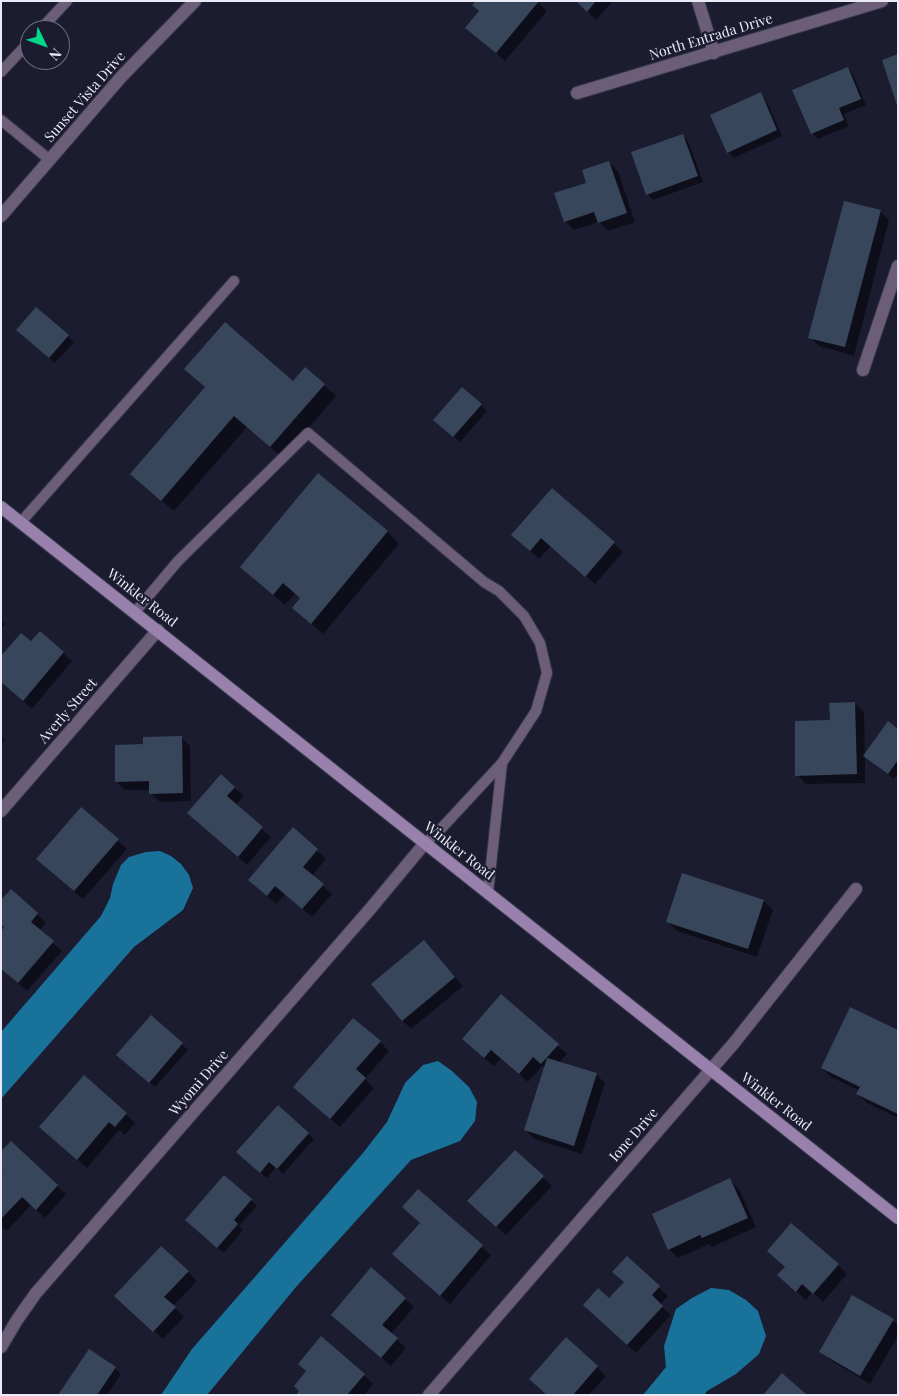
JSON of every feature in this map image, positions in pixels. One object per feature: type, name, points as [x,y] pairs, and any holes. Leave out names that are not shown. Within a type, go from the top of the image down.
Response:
[{"type":"street","name":"Sunset Vista Drive","points":[[1,216],[122,76],[195,1]]},
{"type":"street","points":[[698,1],[714,52]]},
{"type":"street","name":"North Entrada Drive","points":[[577,92],[882,1]]},
{"type":"street","points":[[863,370],[898,266]]},
{"type":"street","name":"Winkler Road","points":[[1,507],[898,1218]]},
{"type":"street","name":"Averly Street","points":[[1,811],[158,630]]},
{"type":"street","name":"Wyomi Drive","points":[[1,1346],[36,1294],[425,843]]},
{"type":"street","name":"Ione Drive","points":[[429,1395],[734,1043],[856,889]]},
{"type":"lane","points":[[49,20],[67,1]]},
{"type":"lane","points":[[1,72],[20,52]]},
{"type":"lane","points":[[1,120],[50,160]]},
{"type":"lane","points":[[21,522],[234,281]]},
{"type":"lane","points":[[135,612],[178,561],[308,433],[484,582],[499,591],[524,616],[540,643],[547,673],[536,711],[502,763],[438,832],[425,843]]},
{"type":"lane","points":[[488,893],[502,763]]},
{"type":"water","points":[[160,851],[171,856],[181,864],[189,875],[193,888],[183,910],[134,947],[1,1099],[1,1032],[101,916],[110,898],[113,884],[121,865],[129,857],[146,852]]},
{"type":"water","points":[[438,1061],[469,1087],[477,1102],[475,1121],[460,1141],[411,1160],[296,1287],[207,1395],[161,1395],[192,1349],[363,1153],[387,1122],[405,1083],[423,1065]]},
{"type":"water","points":[[711,1288],[729,1290],[746,1300],[758,1311],[766,1336],[759,1354],[736,1374],[707,1391],[704,1395],[643,1395],[666,1367],[664,1346],[676,1309]]},
{"type":"building","points":[[476,1],[539,1],[496,53],[465,28],[479,11],[472,5]]},
{"type":"building","points":[[576,1],[596,1],[587,12]]},
{"type":"building","points":[[898,54],[898,105],[897,105],[882,60]]},
{"type":"building","points":[[848,67],[861,99],[839,108],[844,120],[811,134],[792,90]]},
{"type":"building","points":[[761,92],[777,130],[727,153],[710,115]]},
{"type":"building","points":[[683,134],[698,176],[646,195],[631,152]]},
{"type":"building","points":[[609,161],[627,213],[598,223],[594,212],[564,222],[554,193],[586,183],[582,170]]},
{"type":"building","points":[[844,201],[881,210],[845,347],[808,338]]},
{"type":"building","points":[[36,307],[69,335],[49,358],[16,330]]},
{"type":"building","points":[[225,322],[293,381],[305,367],[325,384],[270,447],[234,416],[161,501],[130,474],[205,387],[184,369]]},
{"type":"building","points":[[462,387],[482,404],[453,437],[433,420]]},
{"type":"building","points":[[318,473],[388,531],[311,624],[292,608],[300,598],[283,583],[273,595],[240,567]]},
{"type":"building","points":[[552,488],[615,542],[585,577],[541,538],[530,551],[511,535]]},
{"type":"building","points":[[40,631],[64,652],[23,701],[1,682],[1,656],[21,633],[31,641]]},
{"type":"building","points":[[855,702],[857,774],[795,776],[795,721],[830,720],[829,703]]},
{"type":"building","points":[[888,721],[898,729],[898,760],[888,774],[863,756]]},
{"type":"building","points":[[182,736],[183,793],[149,794],[149,781],[115,782],[115,745],[143,744],[143,737]]},
{"type":"building","points":[[221,774],[235,787],[227,796],[263,827],[238,857],[187,813]]},
{"type":"building","points":[[81,807],[119,839],[74,891],[36,859]]},
{"type":"building","points":[[293,827],[318,849],[303,867],[324,884],[302,909],[275,886],[267,896],[248,880]]},
{"type":"building","points":[[682,873],[764,900],[748,949],[666,922]]},
{"type":"building","points":[[11,889],[38,913],[31,922],[54,941],[18,983],[1,969],[1,931],[4,927],[1,924],[1,900]]},
{"type":"building","points":[[424,940],[455,977],[402,1021],[371,984]]},
{"type":"building","points":[[501,994],[559,1044],[541,1064],[533,1057],[519,1074],[491,1050],[484,1058],[462,1039]]},
{"type":"building","points":[[850,1007],[898,1030],[898,1114],[856,1094],[860,1087],[821,1068]]},
{"type":"building","points":[[151,1015],[183,1043],[149,1083],[116,1055]]},
{"type":"building","points":[[353,1018],[381,1041],[356,1069],[366,1078],[330,1119],[293,1087]]},
{"type":"building","points":[[547,1058],[597,1073],[574,1146],[524,1130]]},
{"type":"building","points":[[84,1075],[127,1113],[115,1127],[109,1122],[77,1160],[39,1127]]},
{"type":"building","points":[[278,1105],[309,1133],[277,1169],[269,1162],[260,1173],[236,1152]]},
{"type":"building","points":[[11,1141],[58,1185],[36,1210],[22,1197],[1,1219],[1,1171],[3,1169],[1,1168],[1,1151]]},
{"type":"building","points":[[515,1150],[544,1176],[496,1227],[467,1201]]},
{"type":"building","points":[[224,1175],[252,1199],[234,1220],[238,1224],[217,1248],[185,1220]]},
{"type":"building","points":[[730,1178],[748,1218],[702,1238],[700,1235],[668,1250],[652,1214]]},
{"type":"building","points":[[418,1189],[483,1245],[440,1296],[392,1254],[420,1223],[402,1207]]},
{"type":"building","points":[[791,1223],[839,1264],[813,1294],[802,1284],[796,1292],[777,1275],[785,1267],[767,1251]]},
{"type":"building","points":[[161,1246],[189,1271],[164,1297],[176,1307],[153,1332],[114,1296]]},
{"type":"building","points":[[627,1256],[660,1286],[652,1295],[663,1306],[627,1345],[583,1305],[598,1288],[609,1298],[624,1282],[612,1272]]},
{"type":"building","points":[[371,1267],[406,1298],[382,1325],[398,1338],[381,1358],[331,1315]]},
{"type":"building","points":[[852,1295],[894,1319],[860,1376],[819,1352]]},
{"type":"building","points":[[321,1336],[365,1374],[347,1395],[296,1395],[299,1391],[294,1386],[306,1371],[298,1364]]},
{"type":"building","points":[[566,1337],[598,1366],[573,1395],[547,1395],[529,1379]]},
{"type":"building","points":[[89,1349],[116,1367],[97,1395],[58,1395]]},
{"type":"building","points":[[782,1373],[807,1395],[763,1395]]}]
